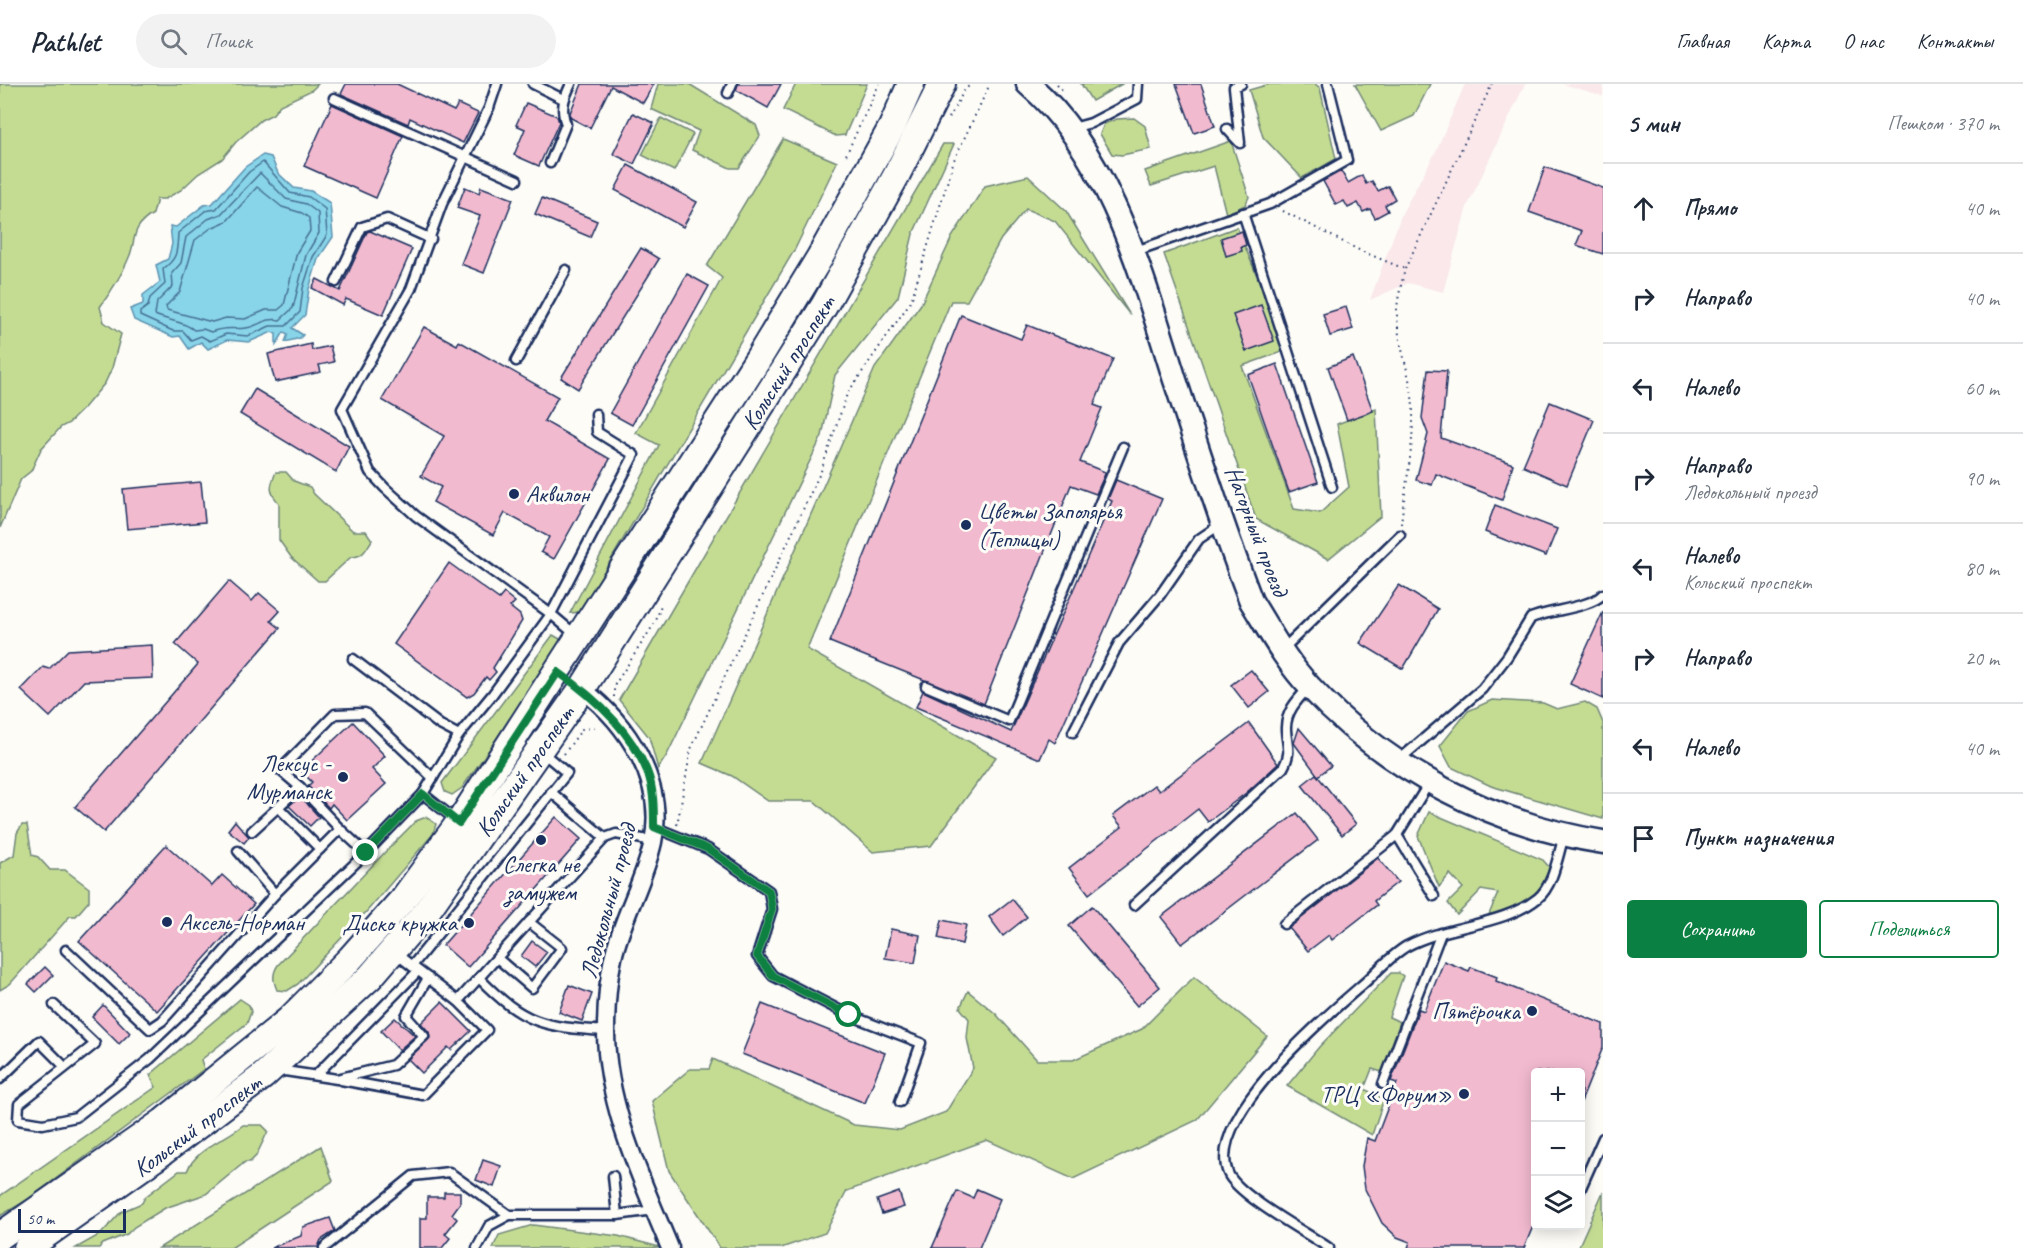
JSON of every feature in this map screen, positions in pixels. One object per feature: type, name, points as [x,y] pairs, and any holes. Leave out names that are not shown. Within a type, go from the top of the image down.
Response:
[{"type":"main road","name":"Кольский проспект","points":[[0,1236],[163,1122],[289,1020],[350,959],[404,897],[459,823],[558,672],[820,257],[886,136],[911,84]]},
{"type":"main road","name":"Кольский проспект","points":[[27,1248],[156,1157],[262,1076],[370,977],[426,912],[548,756],[582,689],[824,306],[896,176],[942,84]]},
{"type":"main road","name":"Нагорный проезд","points":[[1028,84],[1069,129],[1097,174],[1132,252],[1251,601],[1281,650],[1309,687],[1348,724],[1397,762],[1429,783],[1501,814],[1564,836],[1603,842]]},
{"type":"main road","points":[[558,672],[582,689]]},
{"type":"street","name":"Ледокольный проезд","points":[[582,689],[632,742],[648,773],[654,803],[654,834],[613,958],[606,1031],[609,1067],[623,1125],[670,1248]]},
{"type":"lane","points":[[497,84],[466,156],[442,204],[431,240],[411,289],[342,409],[370,472],[385,488],[416,516],[580,638]]},
{"type":"lane","points":[[533,84],[563,99]]},
{"type":"lane","points":[[550,163],[566,124],[563,117],[563,99],[571,84]]},
{"type":"lane","points":[[1069,129],[1091,123],[1137,99],[1138,84]]},
{"type":"lane","points":[[1227,129],[1240,143],[1234,87],[1241,84]]},
{"type":"lane","points":[[1132,252],[1270,204],[1347,160],[1328,84]]},
{"type":"lane","points":[[334,98],[517,180]]},
{"type":"lane","points":[[1243,213],[1332,487]]},
{"type":"lane","points":[[336,282],[362,227],[387,219],[431,240]]},
{"type":"lane","points":[[516,362],[566,270]]},
{"type":"lane","points":[[54,1005],[95,1044],[19,1104],[18,1120],[43,1124],[76,1117],[150,1059],[366,853],[423,794],[459,735],[492,695],[550,614],[634,455],[597,432],[596,414]]},
{"type":"lane","points":[[926,686],[1009,721],[1123,447]]},
{"type":"lane","points":[[1073,732],[1119,643],[1160,595],[1199,539],[1223,523]]},
{"type":"lane","points":[[1281,650],[1400,535]]},
{"type":"lane","points":[[1397,762],[1482,689],[1507,657],[1531,618],[1583,604],[1603,594]]},
{"type":"lane","points":[[353,659],[440,725],[459,735]]},
{"type":"lane","points":[[1134,904],[1283,768],[1290,755],[1286,728],[1288,714],[1309,687]]},
{"type":"lane","points":[[366,853],[280,770],[335,714],[365,713],[433,778]]},
{"type":"lane","points":[[316,1076],[415,969],[567,773],[548,756]]},
{"type":"lane","points":[[1284,924],[1397,835],[1429,783]]},
{"type":"lane","points":[[252,831],[300,787]]},
{"type":"lane","points":[[551,792],[605,838]]},
{"type":"lane","points":[[423,794],[459,823]]},
{"type":"lane","points":[[278,807],[320,849]]},
{"type":"lane","points":[[66,950],[150,1029],[162,1021],[275,894],[340,829]]},
{"type":"lane","points":[[458,1001],[605,838],[616,834],[675,834],[708,849],[769,891],[772,909],[757,956],[773,976],[849,1015],[921,1042],[900,1102]]},
{"type":"lane","points":[[1397,835],[1434,896]]},
{"type":"lane","points":[[1329,1248],[1275,1213],[1235,1183],[1227,1172],[1226,1152],[1231,1131],[1255,1090],[1314,1026],[1405,947],[1441,933],[1518,910],[1539,897],[1550,880],[1564,836]]},
{"type":"lane","points":[[238,851],[275,894]]},
{"type":"lane","points":[[497,958],[532,988],[562,948],[529,922]]},
{"type":"lane","points":[[1383,1084],[1441,933]]},
{"type":"lane","points":[[262,1076],[285,1071],[423,1095],[487,1030],[458,1001],[391,951]]},
{"type":"lane","points":[[337,1079],[393,1065],[424,1036],[406,1016],[428,978]]},
{"type":"lane","points":[[479,978],[504,1003],[538,1023],[560,1028],[606,1031]]},
{"type":"lane","points":[[0,1079],[39,1041],[65,1067]]},
{"type":"lane","points":[[1585,1181],[1603,1138]]},
{"type":"lane","points":[[324,1248],[413,1176],[449,1172],[509,1215]]},
{"type":"lane","points":[[613,1176],[617,1215]]},
{"type":"lane","points":[[477,1248],[489,1226],[509,1215],[617,1215],[654,1210]]},
{"type":"path","points":[[846,155],[879,84]]},
{"type":"path","points":[[675,834],[691,749],[821,471],[847,394],[911,301],[954,160],[990,84]]},
{"type":"path","points":[[1400,535],[1413,412],[1411,387],[1397,310],[1405,269],[1492,84]]},
{"type":"path","points":[[1270,204],[1361,251],[1405,269]]},
{"type":"shaded area","points":[[1465,84],[1525,84],[1467,207],[1443,292],[1408,283],[1370,300],[1402,213],[1436,151]]},
{"type":"shaded area","points":[[1563,84],[1603,84],[1603,96]]},
{"type":"green space","points":[[0,84],[318,84],[312,90],[280,105],[273,114],[261,120],[236,142],[222,159],[198,174],[181,190],[165,199],[157,199],[153,214],[137,230],[124,268],[100,307],[104,322],[121,334],[112,368],[105,383],[84,408],[69,423],[61,427],[41,449],[31,471],[21,479],[0,528]]},
{"type":"green space","points":[[658,84],[689,84],[756,125],[760,136],[739,168],[730,168],[692,150],[699,131],[651,109]]},
{"type":"green space","points":[[796,84],[867,84],[845,135],[836,136],[783,110]]},
{"type":"green space","points":[[1081,84],[1122,84],[1092,101]]},
{"type":"green space","points":[[1270,84],[1315,84],[1320,88],[1336,159],[1302,178],[1263,137],[1249,90]]},
{"type":"green space","points":[[1355,84],[1430,84],[1414,116],[1381,131]]},
{"type":"green space","points":[[661,118],[693,134],[674,171],[642,155]]},
{"type":"green space","points":[[1134,118],[1145,126],[1151,149],[1122,155],[1112,154],[1100,134],[1104,124],[1117,119]]},
{"type":"green space","points":[[783,139],[837,162],[795,249],[580,612],[570,613],[659,445],[636,433],[722,278],[707,266]]},
{"type":"green space","points":[[1231,141],[1249,197],[1245,205],[1226,214],[1214,166],[1151,186],[1145,171]]},
{"type":"green space","points":[[943,144],[954,144],[913,234],[898,297],[835,375],[822,436],[667,755],[658,769],[649,737],[619,700]]},
{"type":"green space","points":[[1028,176],[1066,211],[1130,315],[1055,221],[1026,209],[1001,239],[967,301],[951,301],[807,649],[996,757],[931,846],[873,852],[814,801],[768,801],[732,776],[702,763],[875,368],[921,304],[952,237],[985,186]]},
{"type":"green space","points":[[1237,227],[1287,350],[1242,366],[1294,509],[1320,513],[1349,487],[1337,424],[1376,409],[1381,516],[1328,559],[1256,519],[1164,254]]},
{"type":"green space","points":[[276,472],[286,472],[294,481],[310,487],[314,494],[353,531],[366,531],[372,540],[362,554],[351,557],[325,581],[318,581],[291,557],[279,540],[279,503],[271,488]]},
{"type":"green space","points":[[553,635],[560,639],[559,650],[462,788],[452,795],[445,792],[442,783]]},
{"type":"green space","points":[[1492,700],[1543,703],[1557,709],[1585,702],[1597,709],[1603,723],[1603,819],[1491,786],[1451,767],[1440,746],[1468,711]]},
{"type":"green space","points":[[1429,812],[1543,860],[1549,867],[1546,878],[1534,895],[1518,906],[1488,917],[1498,893],[1481,890],[1457,915],[1448,903],[1463,888],[1450,874],[1439,887],[1418,836]]},
{"type":"green space","points":[[426,817],[436,824],[433,834],[368,910],[298,984],[287,991],[277,990],[274,977],[278,965],[416,821]]},
{"type":"green space","points":[[22,825],[27,825],[32,855],[38,857],[50,870],[65,870],[89,888],[89,901],[76,916],[70,916],[10,984],[0,990],[0,863],[14,855],[17,833]]},
{"type":"green space","points":[[1391,973],[1399,973],[1403,976],[1389,1017],[1400,1022],[1382,1072],[1372,1069],[1364,1089],[1384,1099],[1372,1135],[1287,1086],[1319,1047]]},
{"type":"green space","points":[[1194,977],[1267,1036],[1197,1120],[1073,1179],[987,1140],[847,1191],[825,1233],[781,1248],[720,1248],[669,1171],[652,1101],[690,1069],[709,1069],[713,1059],[854,1125],[900,1130],[946,1112],[973,1068],[967,1038],[969,1019],[960,1008],[968,991],[996,1014],[1037,1060],[1073,1060],[1142,1029]]},
{"type":"green space","points":[[240,999],[249,1005],[251,1012],[247,1023],[201,1060],[204,1069],[27,1200],[0,1216],[0,1196],[156,1087],[150,1075]]},
{"type":"green space","points":[[243,1125],[262,1125],[268,1131],[256,1156],[250,1162],[245,1162],[206,1194],[165,1208],[134,1227],[127,1234],[99,1248],[76,1248],[101,1234],[121,1212],[142,1203],[145,1197],[179,1171],[187,1171],[191,1163],[204,1150]]},
{"type":"green space","points":[[321,1146],[333,1181],[231,1248],[159,1248]]},
{"type":"green space","points":[[1603,1192],[1603,1248],[1578,1248]]},
{"type":"green space","points":[[533,1225],[618,1236],[663,1248],[493,1248],[499,1235]]},
{"type":"water","points":[[263,155],[271,157],[278,173],[294,188],[311,191],[330,203],[333,237],[318,259],[309,289],[305,315],[292,328],[303,335],[285,342],[288,334],[284,332],[276,345],[276,334],[272,332],[249,342],[227,340],[208,349],[201,342],[189,349],[180,336],[173,337],[134,320],[130,309],[143,304],[143,295],[160,282],[156,265],[168,259],[172,244],[170,226],[176,227],[204,205],[212,204],[245,167]]},
{"type":"building","points":[[346,84],[397,84],[454,111],[458,104],[478,113],[463,143],[410,118],[408,124],[341,94]]},
{"type":"building","points":[[582,84],[654,84],[643,103],[611,86],[590,128],[571,118],[570,113]]},
{"type":"building","points":[[738,84],[781,84],[768,108],[736,90]]},
{"type":"building","points":[[1176,84],[1201,84],[1215,126],[1194,133]]},
{"type":"building","points":[[526,103],[557,116],[559,122],[539,166],[514,155],[525,129],[516,125]]},
{"type":"building","points":[[332,104],[403,136],[376,198],[304,166]]},
{"type":"building","points":[[633,113],[654,123],[634,164],[613,154]]},
{"type":"building","points":[[628,165],[697,202],[683,227],[615,190]]},
{"type":"building","points":[[1545,167],[1603,188],[1603,254],[1576,245],[1582,231],[1529,212]]},
{"type":"building","points":[[1341,171],[1348,183],[1362,175],[1366,184],[1372,181],[1378,191],[1388,186],[1395,199],[1385,205],[1388,211],[1375,218],[1370,209],[1363,212],[1358,203],[1348,208],[1344,201],[1336,205],[1323,181]]},
{"type":"building","points":[[465,187],[479,193],[481,187],[513,199],[484,273],[461,264],[480,216],[457,208]]},
{"type":"building","points":[[542,198],[597,221],[590,237],[535,214]]},
{"type":"building","points":[[370,231],[412,249],[383,315],[346,299],[343,305],[312,288],[317,279],[340,291],[367,232]]},
{"type":"building","points":[[1242,231],[1246,245],[1241,247],[1242,251],[1226,256],[1221,238]]},
{"type":"building","points":[[641,248],[659,259],[578,389],[561,378]]},
{"type":"building","points":[[687,274],[709,286],[632,425],[610,413]]},
{"type":"building","points":[[1261,305],[1274,341],[1246,351],[1233,315]]},
{"type":"building","points":[[1346,307],[1353,329],[1330,336],[1323,314]]},
{"type":"building","name":"Цветы Заполярья (Теплицы)","points":[[961,315],[1021,339],[1027,325],[1113,359],[1094,405],[1102,408],[1080,462],[1105,472],[1105,474],[1096,494],[1071,485],[984,704],[830,642]]},
{"type":"building","points":[[424,327],[457,345],[459,341],[558,397],[544,421],[610,459],[554,559],[541,552],[549,537],[505,513],[493,535],[433,502],[441,487],[421,476],[444,436],[382,400]]},
{"type":"building","points":[[311,344],[312,350],[330,346],[334,362],[319,365],[321,372],[275,382],[268,354]]},
{"type":"building","points":[[1353,357],[1373,411],[1347,420],[1328,367]]},
{"type":"building","points":[[1277,364],[1318,482],[1289,492],[1248,375]]},
{"type":"building","points":[[1428,370],[1447,371],[1441,438],[1513,464],[1502,500],[1436,474],[1432,485],[1416,480],[1428,434],[1422,418]]},
{"type":"building","points":[[255,389],[349,446],[336,472],[240,414]]},
{"type":"building","points":[[1550,402],[1594,420],[1567,485],[1523,466]]},
{"type":"building","points":[[1116,480],[1162,499],[1055,743],[1049,739],[1040,759],[916,707],[923,691],[1011,732],[1112,501],[1108,499]]},
{"type":"building","points":[[201,482],[205,522],[127,529],[123,489]]},
{"type":"building","points":[[1495,505],[1557,529],[1546,556],[1485,532]]},
{"type":"building","points":[[449,563],[499,599],[504,593],[515,602],[510,607],[520,615],[522,621],[493,668],[496,672],[489,680],[486,677],[474,693],[467,697],[394,644]]},
{"type":"building","points":[[229,581],[252,601],[259,593],[280,611],[271,621],[280,628],[104,832],[75,807],[198,664],[175,644]]},
{"type":"building","points":[[1399,585],[1438,609],[1403,669],[1360,643]]},
{"type":"building","points":[[1603,612],[1603,699],[1570,684]]},
{"type":"building","points":[[152,645],[153,678],[84,681],[50,717],[21,690],[43,667],[49,669],[68,650]]},
{"type":"building","points":[[1251,670],[1269,692],[1249,708],[1231,685]]},
{"type":"building","name":"Лексус - Мурманск","points":[[353,722],[385,756],[372,769],[386,784],[347,820],[332,804],[329,808],[308,786],[312,782],[301,771]]},
{"type":"building","points":[[1249,723],[1278,764],[1246,793],[1208,822],[1198,809],[1089,894],[1069,868],[1122,827],[1113,816],[1154,785],[1159,791]]},
{"type":"building","points":[[1299,728],[1331,766],[1318,776],[1294,743]]},
{"type":"building","points":[[1316,774],[1356,824],[1342,835],[1302,785]]},
{"type":"building","points":[[300,796],[319,817],[310,826],[289,806]]},
{"type":"building","points":[[1297,813],[1318,840],[1182,944],[1161,917]]},
{"type":"building","points":[[556,817],[581,839],[468,967],[443,945]]},
{"type":"building","points":[[235,821],[249,837],[244,843],[228,830]]},
{"type":"building","name":"Аксель-Норман","points":[[166,845],[212,886],[222,875],[254,904],[157,1011],[79,941]]},
{"type":"building","points":[[1378,858],[1398,882],[1374,901],[1377,905],[1332,940],[1329,935],[1308,951],[1289,928]]},
{"type":"building","points":[[1012,899],[1027,917],[1003,936],[989,917]]},
{"type":"building","points":[[1092,906],[1160,987],[1137,1006],[1069,926]]},
{"type":"building","points":[[942,920],[966,925],[962,944],[938,938]]},
{"type":"building","points":[[891,929],[920,935],[915,963],[885,958]]},
{"type":"building","points":[[532,941],[547,952],[535,967],[521,956]]},
{"type":"building","name":"ТРЦ «Форум»","points":[[1444,961],[1469,971],[1471,967],[1497,977],[1496,981],[1603,1024],[1603,1047],[1585,1092],[1585,1068],[1531,1068],[1531,1230],[1524,1248],[1408,1248],[1410,1242],[1397,1237],[1382,1223],[1365,1189],[1362,1166],[1367,1138],[1375,1141],[1397,1083],[1391,1081],[1419,1009],[1424,1011]]},
{"type":"building","points":[[45,967],[53,975],[36,992],[28,984]]},
{"type":"building","points":[[569,985],[592,994],[582,1021],[559,1012]]},
{"type":"building","points":[[442,1002],[471,1031],[451,1050],[448,1047],[422,1073],[408,1059],[430,1038],[429,1032],[421,1023]]},
{"type":"building","points":[[762,1004],[885,1053],[865,1103],[742,1054]]},
{"type":"building","points":[[103,1005],[130,1033],[119,1044],[92,1017]]},
{"type":"building","points":[[395,1018],[415,1036],[399,1050],[381,1031]]},
{"type":"building","points":[[483,1160],[501,1166],[494,1187],[476,1180]]},
{"type":"building","points":[[977,1189],[1000,1199],[979,1248],[932,1248],[957,1191],[973,1198]]},
{"type":"building","points":[[444,1192],[460,1192],[460,1203],[452,1214],[457,1219],[445,1234],[450,1238],[442,1248],[420,1248],[420,1218],[427,1218],[427,1197],[444,1197]]},
{"type":"building","points":[[899,1192],[904,1207],[882,1214],[877,1200]]},
{"type":"building","points":[[330,1218],[335,1231],[321,1240],[318,1247],[271,1248],[301,1236],[303,1227]]},
{"type":"place","name":"Аквилон","points":[[514,494]]},
{"type":"place","name":"Цветы Заполярья (Теплицы)","points":[[966,525]]},
{"type":"place","name":"Лексус - Мурманск","points":[[343,777]]},
{"type":"place","name":"Слегка не замужем","points":[[541,840]]},
{"type":"place","name":"Аксель-Норман","points":[[167,922]]},
{"type":"place","name":"Диско кружка","points":[[469,923]]},
{"type":"place","name":"Пятёрочка","points":[[1532,1011]]},
{"type":"place","name":"ТРЦ «Форум»","points":[[1464,1094]]},
{"type":"route","points":[[366,853],[423,794],[459,823],[558,672],[585,691],[632,742],[648,773],[654,803],[654,827],[708,849],[769,891],[772,909],[757,956],[766,970],[773,976],[849,1015]]}]
